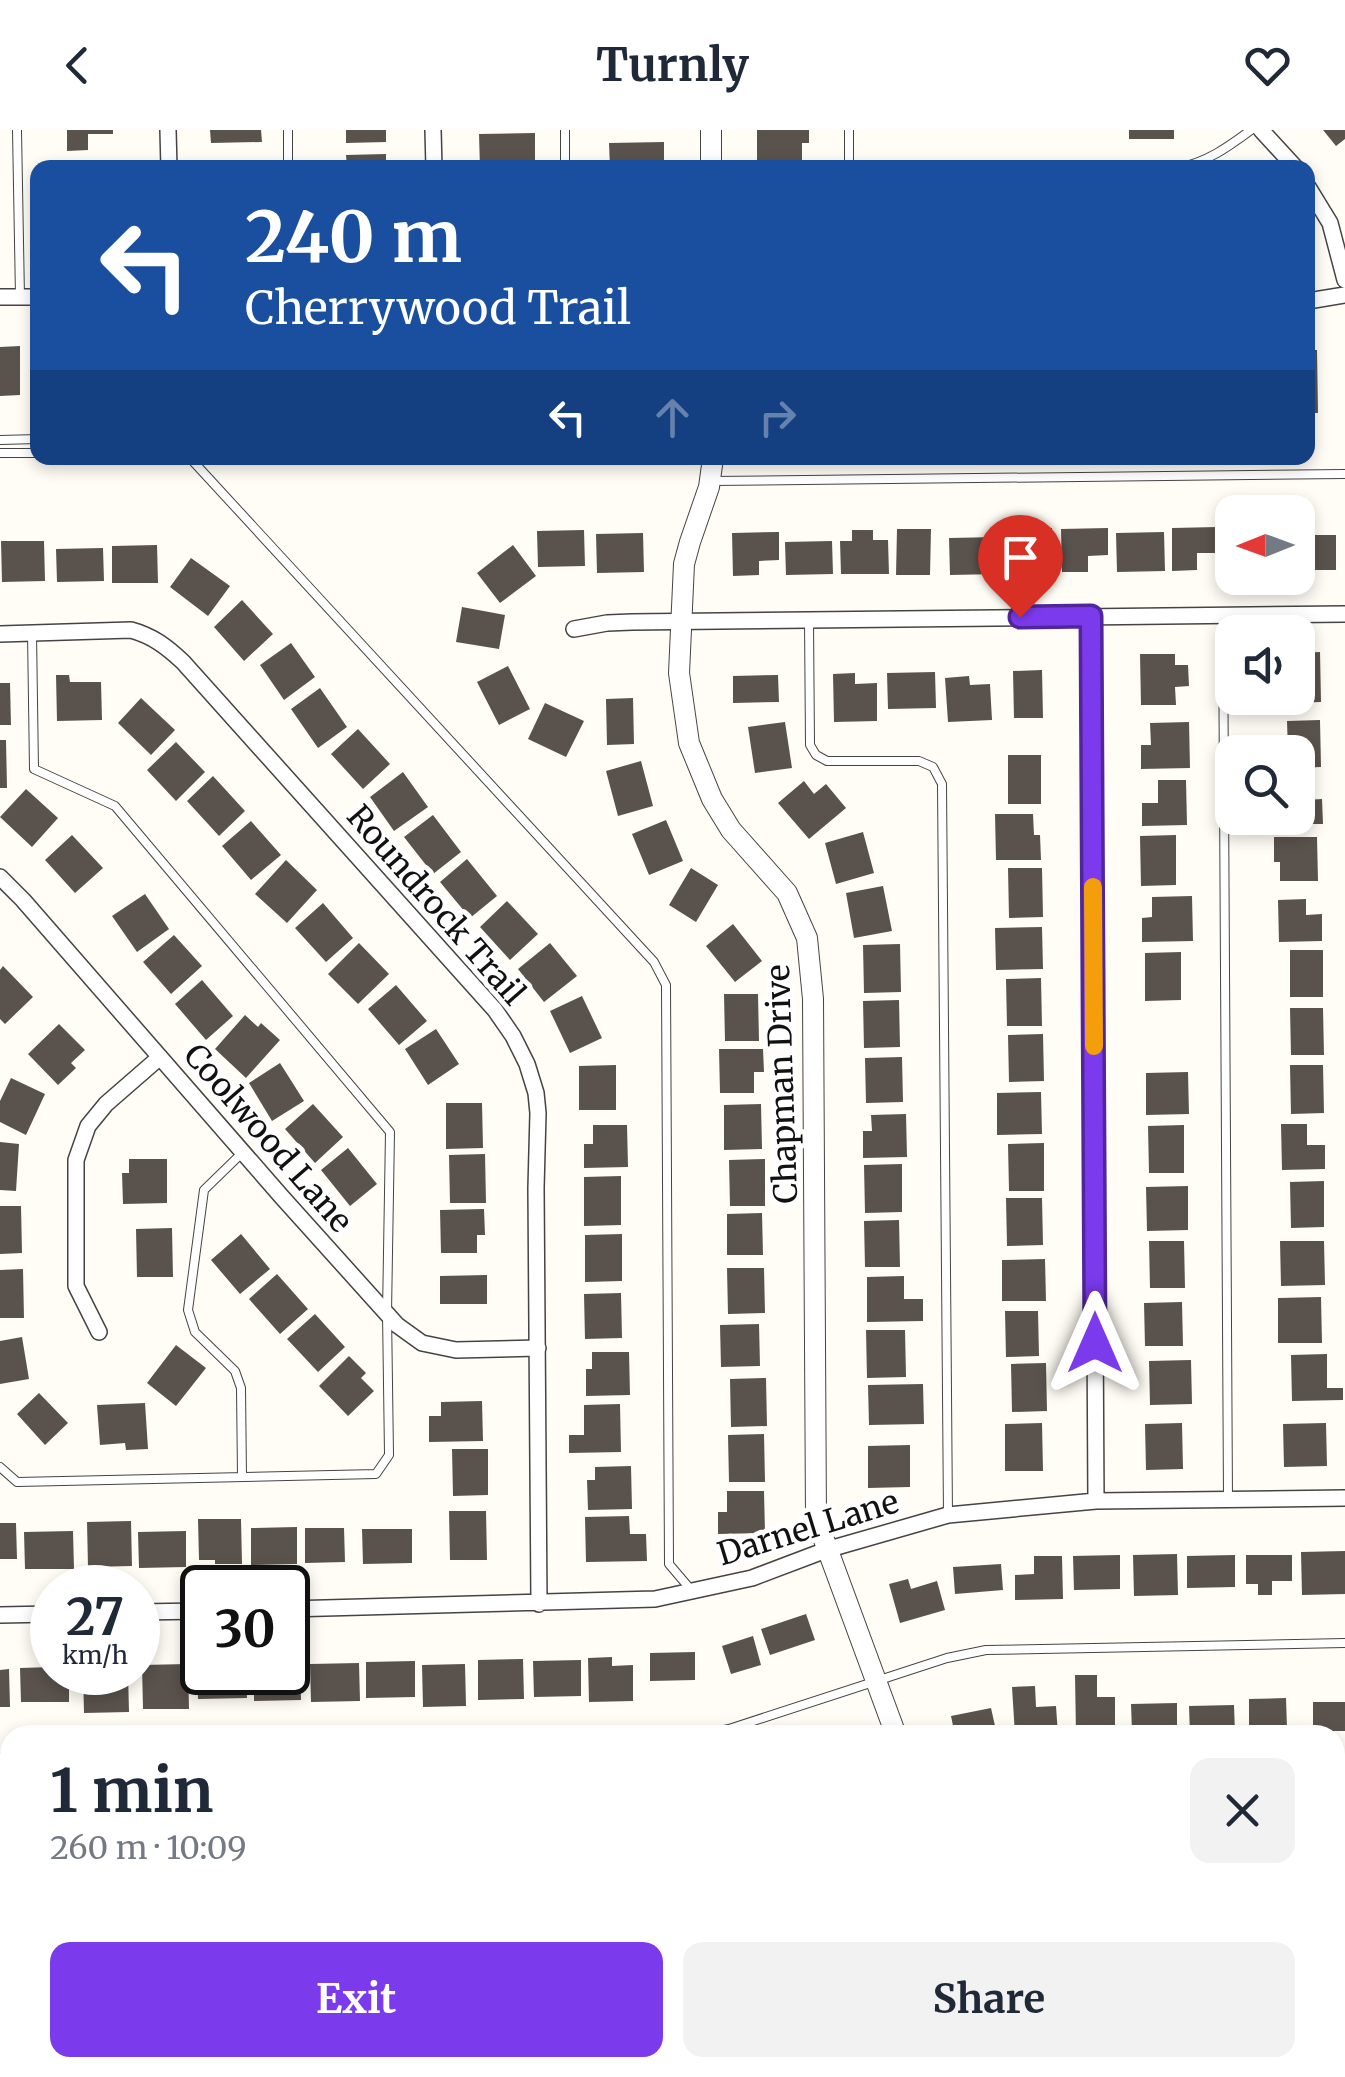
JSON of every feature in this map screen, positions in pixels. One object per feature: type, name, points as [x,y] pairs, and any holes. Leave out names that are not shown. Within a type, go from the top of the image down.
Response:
[{"type":"street","points":[[168,130],[168,160]]},
{"type":"street","points":[[434,130],[434,160]]},
{"type":"street","points":[[711,130],[711,160]]},
{"type":"street","points":[[1261,130],[1289,160]]},
{"type":"street","points":[[1315,198],[1330,223],[1345,280]]},
{"type":"street","points":[[1315,300],[1345,295]]},
{"type":"street","points":[[0,298],[30,297]]},
{"type":"street","name":"Chapman Drive","points":[[713,465],[684,564],[679,673],[688,744],[712,800],[731,830],[787,893],[807,938],[814,999],[816,1518],[892,1725]]},
{"type":"street","points":[[1223,615],[1345,614]]},
{"type":"street","points":[[574,630],[607,623],[1215,615]]},
{"type":"street","points":[[1091,616],[1096,1502]]},
{"type":"street","name":"Roundrock Trail","points":[[0,634],[131,630],[163,644],[184,662],[482,996],[513,1036],[536,1092],[538,1113],[539,1604]]},
{"type":"street","name":"Coolwood Lane","points":[[0,877],[398,1324],[422,1343],[456,1350],[538,1348]]},
{"type":"street","points":[[98,1332],[76,1286],[76,1160],[88,1126],[106,1104],[160,1058]]},
{"type":"street","name":"Darnel Lane","points":[[310,1609],[655,1599],[752,1578],[826,1550],[948,1515],[1096,1502],[1345,1498]]},
{"type":"street","points":[[0,1615],[30,1614]]},
{"type":"lane","points":[[17,130],[20,297]]},
{"type":"lane","points":[[288,130],[288,160]]},
{"type":"lane","points":[[565,130],[565,160]]},
{"type":"lane","points":[[849,160],[850,130]]},
{"type":"lane","points":[[1204,160],[1251,130]]},
{"type":"lane","points":[[0,440],[30,439]]},
{"type":"lane","points":[[0,454],[30,453]]},
{"type":"lane","points":[[196,465],[654,962],[666,985],[669,1564],[692,1591]]},
{"type":"lane","points":[[710,482],[1345,474]]},
{"type":"lane","points":[[809,621],[810,745],[816,755],[827,761],[919,761],[933,768],[942,784],[948,1515]]},
{"type":"lane","points":[[0,1467],[17,1482],[376,1474],[389,1456],[390,1132],[115,806],[34,769],[32,633]]},
{"type":"lane","points":[[1224,715],[1228,1500]]},
{"type":"lane","points":[[242,1477],[241,1388],[234,1370],[194,1332],[188,1310],[204,1190],[243,1153]]},
{"type":"lane","points":[[742,1725],[946,1658],[986,1650],[1345,1643]]},
{"type":"building","points":[[67,130],[113,130],[113,134],[88,134],[88,150],[67,151]]},
{"type":"building","points":[[210,130],[261,130],[262,142],[211,143]]},
{"type":"building","points":[[346,130],[386,130],[386,142],[346,143]]},
{"type":"building","points":[[757,130],[809,130],[809,143],[802,143],[802,160],[757,160]]},
{"type":"building","points":[[1129,130],[1174,130],[1174,139],[1129,139]]},
{"type":"building","points":[[1323,130],[1345,130],[1345,139],[1336,146]]},
{"type":"building","points":[[535,133],[535,160],[480,160],[479,134]]},
{"type":"building","points":[[664,142],[664,160],[610,160],[609,143]]},
{"type":"building","points":[[386,154],[386,160],[346,160],[346,155]]},
{"type":"building","points":[[20,346],[20,395],[0,396],[0,347]]},
{"type":"building","points":[[1315,350],[1317,350],[1315,413]]},
{"type":"building","points":[[1215,527],[1215,553],[1197,553],[1197,570],[1172,571],[1172,528]]},
{"type":"building","points":[[1052,528],[1052,572],[1007,572],[1006,529]]},
{"type":"building","points":[[1108,528],[1108,555],[1088,556],[1088,572],[1062,572],[1061,529]]},
{"type":"building","points":[[897,529],[931,529],[930,575],[896,575]]},
{"type":"building","points":[[584,530],[585,566],[538,567],[537,531]]},
{"type":"building","points":[[852,530],[873,530],[873,540],[888,540],[889,574],[841,574],[840,541],[852,541]]},
{"type":"building","points":[[779,532],[779,560],[759,561],[759,575],[733,576],[732,533]]},
{"type":"building","points":[[1164,532],[1165,571],[1117,572],[1116,533]]},
{"type":"building","points":[[643,533],[644,572],[597,573],[596,534]]},
{"type":"building","points":[[1315,535],[1336,535],[1336,570],[1315,570]]},
{"type":"building","points":[[998,537],[999,574],[950,575],[949,538]]},
{"type":"building","points":[[1,541],[44,541],[45,581],[2,582]]},
{"type":"building","points":[[832,541],[833,574],[786,575],[785,542]]},
{"type":"building","points":[[157,545],[158,583],[112,583],[112,546]]},
{"type":"building","points":[[513,545],[536,576],[500,603],[477,573]]},
{"type":"building","points":[[103,548],[104,581],[57,582],[56,549]]},
{"type":"building","points":[[191,558],[230,586],[208,616],[170,587]]},
{"type":"building","points":[[242,600],[273,634],[244,661],[214,627]]},
{"type":"building","points":[[462,607],[505,615],[499,649],[456,642]]},
{"type":"building","points":[[291,643],[315,677],[284,700],[260,665]]},
{"type":"building","points":[[1315,652],[1320,652],[1321,702],[1315,702]]},
{"type":"building","points":[[1140,654],[1175,654],[1175,665],[1188,665],[1189,686],[1175,687],[1176,705],[1141,705]]},
{"type":"building","points":[[508,666],[530,709],[499,725],[477,682]]},
{"type":"building","points":[[1042,670],[1043,718],[1014,718],[1013,671]]},
{"type":"building","points":[[935,672],[936,708],[888,709],[887,673]]},
{"type":"building","points":[[855,673],[855,684],[877,683],[877,721],[834,722],[833,674]]},
{"type":"building","points":[[56,675],[69,675],[70,682],[101,682],[102,720],[57,721]]},
{"type":"building","points":[[778,675],[779,702],[733,703],[733,676]]},
{"type":"building","points":[[969,676],[970,685],[990,684],[992,720],[948,722],[945,678]]},
{"type":"building","points":[[0,683],[10,683],[11,725],[0,725]]},
{"type":"building","points":[[320,688],[347,727],[318,748],[291,709]]},
{"type":"building","points":[[141,698],[175,730],[151,755],[118,723]]},
{"type":"building","points":[[633,698],[634,744],[607,745],[606,699]]},
{"type":"building","points":[[545,703],[584,721],[566,757],[528,739]]},
{"type":"building","points":[[1320,720],[1321,767],[1315,767],[1315,735],[1287,735],[1287,721]]},
{"type":"building","points":[[785,722],[792,768],[755,773],[748,727]]},
{"type":"building","points":[[1189,722],[1190,768],[1141,769],[1141,745],[1151,745],[1150,723]]},
{"type":"building","points":[[358,729],[390,764],[363,789],[331,754]]},
{"type":"building","points":[[0,740],[6,740],[7,788],[0,788]]},
{"type":"building","points":[[176,742],[205,772],[176,801],[147,770]]},
{"type":"building","points":[[1008,755],[1041,755],[1041,804],[1008,804]]},
{"type":"building","points":[[641,761],[653,806],[618,816],[606,771]]},
{"type":"building","points":[[403,772],[428,807],[394,831],[370,797]]},
{"type":"building","points":[[213,776],[245,811],[219,836],[187,801]]},
{"type":"building","points":[[1158,780],[1186,780],[1187,825],[1142,826],[1142,803],[1158,803]]},
{"type":"building","points":[[804,781],[814,794],[826,784],[846,808],[809,839],[778,803]]},
{"type":"building","points":[[26,789],[58,818],[32,847],[0,817]]},
{"type":"building","points":[[1315,799],[1322,799],[1323,824],[1315,824]]},
{"type":"building","points":[[995,814],[1033,814],[1034,835],[1040,835],[1041,860],[996,860]]},
{"type":"building","points":[[433,815],[461,852],[433,874],[404,837]]},
{"type":"building","points":[[666,820],[683,861],[649,875],[632,834]]},
{"type":"building","points":[[251,821],[281,855],[251,880],[222,846]]},
{"type":"building","points":[[863,832],[874,873],[836,884],[825,843]]},
{"type":"building","points":[[72,835],[103,868],[75,893],[45,860]]},
{"type":"building","points":[[1176,835],[1176,885],[1141,886],[1140,836]]},
{"type":"building","points":[[1274,837],[1317,837],[1318,881],[1280,881],[1280,862],[1274,862]]},
{"type":"building","points":[[467,859],[497,896],[470,918],[440,882]]},
{"type":"building","points":[[286,860],[317,890],[287,923],[255,894]]},
{"type":"building","points":[[691,868],[718,885],[696,922],[669,905]]},
{"type":"building","points":[[1008,868],[1042,868],[1043,917],[1009,918]]},
{"type":"building","points":[[883,886],[892,931],[854,938],[846,893]]},
{"type":"building","points":[[145,894],[169,929],[137,952],[112,916]]},
{"type":"building","points":[[1192,896],[1193,941],[1142,942],[1142,918],[1152,917],[1152,897]]},
{"type":"building","points":[[1306,899],[1306,915],[1322,914],[1322,941],[1279,942],[1278,900]]},
{"type":"building","points":[[507,901],[538,934],[510,960],[480,927]]},
{"type":"building","points":[[323,903],[353,938],[326,962],[295,928]]},
{"type":"building","points":[[733,924],[762,961],[735,982],[706,946]]},
{"type":"building","points":[[1042,927],[1043,969],[996,970],[995,928]]},
{"type":"building","points":[[174,935],[202,966],[171,994],[143,962]]},
{"type":"building","points":[[359,943],[389,974],[358,1004],[328,974]]},
{"type":"building","points":[[550,943],[577,976],[544,1002],[518,969]]},
{"type":"building","points":[[900,944],[901,992],[864,993],[863,945]]},
{"type":"building","points":[[1290,950],[1323,950],[1323,997],[1290,997]]},
{"type":"building","points":[[1181,952],[1181,1000],[1145,1001],[1145,953]]},
{"type":"building","points":[[3,966],[33,997],[5,1024],[0,1019]]},
{"type":"building","points":[[1041,978],[1042,1026],[1007,1026],[1006,979]]},
{"type":"building","points":[[202,980],[233,1016],[206,1040],[175,1004]]},
{"type":"building","points":[[396,985],[427,1021],[399,1045],[368,1009]]},
{"type":"building","points":[[724,994],[758,994],[759,1041],[725,1041]]},
{"type":"building","points":[[582,996],[602,1038],[570,1053],[550,1011]]},
{"type":"building","points":[[899,1000],[900,1047],[864,1048],[863,1001]]},
{"type":"building","points":[[1290,1008],[1323,1008],[1324,1055],[1291,1055]]},
{"type":"building","points":[[245,1015],[280,1040],[246,1078],[215,1049]]},
{"type":"building","points":[[59,1024],[85,1050],[71,1063],[76,1068],[58,1085],[28,1054]]},
{"type":"building","points":[[436,1029],[459,1064],[428,1085],[405,1049]]},
{"type":"building","points":[[1043,1034],[1044,1081],[1009,1082],[1008,1035]]},
{"type":"building","points":[[719,1049],[763,1049],[764,1072],[754,1072],[754,1093],[720,1093]]},
{"type":"building","points":[[902,1057],[903,1102],[866,1103],[865,1058]]},
{"type":"building","points":[[280,1063],[304,1101],[272,1121],[249,1083]]},
{"type":"building","points":[[616,1065],[616,1110],[579,1110],[579,1066]]},
{"type":"building","points":[[1290,1065],[1323,1065],[1324,1113],[1291,1114]]},
{"type":"building","points":[[1188,1072],[1189,1114],[1146,1115],[1146,1073]]},
{"type":"building","points":[[11,1078],[45,1094],[26,1135],[0,1122],[0,1101]]},
{"type":"building","points":[[1041,1092],[1042,1134],[997,1135],[997,1093]]},
{"type":"building","points":[[446,1103],[482,1103],[483,1148],[446,1149]]},
{"type":"building","points":[[313,1104],[343,1137],[315,1163],[285,1129]]},
{"type":"building","points":[[761,1104],[762,1149],[724,1150],[724,1105]]},
{"type":"building","points":[[906,1114],[907,1157],[863,1158],[863,1131],[872,1131],[871,1115]]},
{"type":"building","points":[[1281,1124],[1307,1124],[1307,1145],[1325,1145],[1325,1169],[1282,1170]]},
{"type":"building","points":[[593,1125],[627,1125],[628,1167],[584,1168],[584,1144],[593,1144]]},
{"type":"building","points":[[1184,1125],[1184,1173],[1149,1173],[1148,1126]]},
{"type":"building","points":[[0,1142],[19,1144],[16,1191],[0,1190]]},
{"type":"building","points":[[1044,1143],[1044,1191],[1009,1191],[1008,1144]]},
{"type":"building","points":[[348,1148],[377,1184],[350,1206],[321,1170]]},
{"type":"building","points":[[485,1154],[486,1203],[450,1203],[449,1155]]},
{"type":"building","points":[[129,1159],[167,1159],[167,1203],[123,1204],[122,1173],[129,1173]]},
{"type":"building","points":[[765,1159],[765,1206],[730,1206],[729,1160]]},
{"type":"building","points":[[902,1164],[902,1212],[865,1213],[864,1165]]},
{"type":"building","points":[[621,1176],[621,1225],[584,1226],[584,1177]]},
{"type":"building","points":[[1324,1181],[1324,1227],[1291,1228],[1290,1182]]},
{"type":"building","points":[[1188,1186],[1188,1230],[1147,1231],[1146,1187]]},
{"type":"building","points":[[1006,1198],[1042,1198],[1043,1245],[1007,1246]]},
{"type":"building","points":[[0,1206],[21,1206],[22,1253],[0,1254]]},
{"type":"building","points":[[484,1209],[485,1235],[477,1235],[477,1253],[441,1253],[440,1210]]},
{"type":"building","points":[[762,1213],[763,1255],[727,1255],[727,1214]]},
{"type":"building","points":[[899,1220],[900,1267],[865,1267],[864,1221]]},
{"type":"building","points":[[172,1228],[173,1277],[137,1277],[136,1229]]},
{"type":"building","points":[[241,1234],[270,1269],[240,1294],[211,1260]]},
{"type":"building","points":[[622,1234],[622,1281],[585,1282],[585,1235]]},
{"type":"building","points":[[1149,1241],[1184,1241],[1185,1288],[1150,1288]]},
{"type":"building","points":[[1280,1241],[1324,1241],[1325,1285],[1281,1286]]},
{"type":"building","points":[[1045,1259],[1046,1301],[1002,1301],[1002,1260]]},
{"type":"building","points":[[727,1268],[764,1268],[765,1313],[728,1314]]},
{"type":"building","points":[[23,1269],[24,1318],[0,1318],[0,1270]]},
{"type":"building","points":[[277,1274],[308,1309],[280,1334],[249,1299]]},
{"type":"building","points":[[487,1275],[487,1304],[440,1304],[440,1276]]},
{"type":"building","points":[[904,1276],[904,1299],[923,1299],[923,1321],[867,1322],[867,1277]]},
{"type":"building","points":[[621,1293],[622,1338],[585,1339],[584,1294]]},
{"type":"building","points":[[1321,1297],[1322,1343],[1278,1343],[1278,1298]]},
{"type":"building","points":[[1182,1302],[1183,1346],[1145,1346],[1144,1303]]},
{"type":"building","points":[[1005,1311],[1038,1311],[1039,1356],[1006,1357]]},
{"type":"building","points":[[315,1314],[345,1347],[318,1372],[287,1339]]},
{"type":"building","points":[[759,1324],[760,1366],[721,1367],[720,1325]]},
{"type":"building","points":[[866,1330],[905,1330],[906,1377],[867,1378]]},
{"type":"building","points":[[22,1337],[29,1379],[0,1384],[0,1341]]},
{"type":"building","points":[[176,1345],[206,1368],[176,1406],[147,1383]]},
{"type":"building","points":[[592,1352],[629,1352],[630,1395],[586,1396],[586,1369],[592,1369]]},
{"type":"building","points":[[1327,1354],[1327,1388],[1343,1388],[1343,1400],[1292,1401],[1291,1355]]},
{"type":"building","points":[[349,1356],[366,1373],[361,1378],[374,1391],[348,1416],[319,1386]]},
{"type":"building","points":[[1191,1360],[1192,1404],[1150,1405],[1149,1361]]},
{"type":"building","points":[[1046,1363],[1047,1411],[1012,1412],[1011,1364]]},
{"type":"building","points":[[766,1378],[767,1426],[731,1427],[730,1379]]},
{"type":"building","points":[[923,1384],[924,1424],[869,1425],[868,1385]]},
{"type":"building","points":[[39,1393],[68,1423],[45,1445],[17,1414]]},
{"type":"building","points":[[482,1401],[483,1441],[429,1442],[429,1416],[441,1416],[441,1402]]},
{"type":"building","points":[[145,1403],[148,1449],[126,1450],[125,1443],[100,1445],[97,1405]]},
{"type":"building","points":[[620,1404],[621,1452],[569,1453],[569,1435],[584,1435],[584,1405]]},
{"type":"building","points":[[1042,1423],[1043,1471],[1005,1471],[1005,1424]]},
{"type":"building","points":[[1182,1423],[1183,1469],[1146,1470],[1145,1424]]},
{"type":"building","points":[[1326,1423],[1327,1466],[1284,1467],[1283,1424]]},
{"type":"building","points":[[764,1434],[765,1482],[729,1482],[728,1435]]},
{"type":"building","points":[[910,1445],[910,1487],[868,1488],[868,1446]]},
{"type":"building","points":[[452,1449],[488,1449],[488,1495],[453,1496]]},
{"type":"building","points":[[631,1466],[632,1509],[588,1510],[587,1480],[595,1480],[595,1467]]},
{"type":"building","points":[[727,1491],[764,1491],[765,1533],[718,1534],[718,1512],[727,1512]]},
{"type":"building","points":[[449,1511],[486,1511],[487,1560],[450,1560]]},
{"type":"building","points":[[629,1516],[630,1534],[646,1534],[647,1561],[586,1562],[585,1517]]},
{"type":"building","points":[[198,1519],[241,1519],[242,1564],[199,1560]]},
{"type":"building","points":[[131,1521],[132,1565],[88,1565],[87,1522]]},
{"type":"building","points":[[0,1523],[16,1523],[17,1559],[0,1559]]},
{"type":"building","points":[[297,1527],[297,1564],[251,1565],[251,1528]]},
{"type":"building","points":[[305,1528],[344,1528],[345,1562],[305,1563]]},
{"type":"building","points":[[362,1529],[412,1529],[412,1563],[363,1564]]},
{"type":"building","points":[[73,1531],[74,1565],[30,1565],[30,1569],[25,1569],[24,1532]]},
{"type":"building","points":[[186,1531],[186,1565],[139,1565],[138,1532]]},
{"type":"building","points":[[1345,1551],[1345,1594],[1302,1595],[1301,1552]]},
{"type":"building","points":[[1177,1554],[1178,1595],[1134,1596],[1133,1555]]},
{"type":"building","points":[[1120,1555],[1120,1589],[1074,1590],[1073,1556]]},
{"type":"building","points":[[1235,1555],[1235,1587],[1187,1588],[1187,1556]]},
{"type":"building","points":[[1246,1555],[1292,1555],[1292,1581],[1272,1581],[1272,1595],[1258,1595],[1258,1584],[1246,1584]]},
{"type":"building","points":[[1034,1556],[1062,1556],[1063,1599],[1015,1600],[1015,1575],[1034,1574]]},
{"type":"building","points":[[1001,1564],[1003,1590],[955,1594],[953,1567]]},
{"type":"building","points":[[908,1579],[911,1589],[937,1581],[945,1610],[900,1623],[889,1584]]},
{"type":"building","points":[[806,1614],[815,1640],[770,1655],[761,1629]]},
{"type":"building","points":[[753,1636],[761,1665],[731,1674],[722,1646]]},
{"type":"building","points":[[695,1652],[695,1680],[650,1681],[650,1653]]},
{"type":"building","points":[[612,1657],[612,1666],[633,1665],[633,1701],[589,1702],[588,1658]]},
{"type":"building","points":[[523,1659],[524,1699],[478,1700],[478,1660]]},
{"type":"building","points":[[581,1660],[581,1696],[534,1697],[533,1661]]},
{"type":"building","points":[[415,1661],[415,1697],[366,1698],[366,1662]]},
{"type":"building","points":[[359,1663],[360,1701],[311,1702],[310,1664]]},
{"type":"building","points":[[180,1664],[180,1695],[189,1695],[189,1709],[143,1709],[143,1695],[160,1695],[160,1665]]},
{"type":"building","points":[[465,1664],[466,1706],[423,1707],[422,1665]]},
{"type":"building","points":[[20,1668],[30,1668],[30,1695],[69,1695],[69,1702],[21,1702]]},
{"type":"building","points":[[9,1669],[10,1707],[0,1707],[0,1670]]},
{"type":"building","points":[[1075,1675],[1097,1675],[1097,1697],[1115,1697],[1115,1725],[1076,1725]]},
{"type":"building","points":[[1035,1686],[1036,1707],[1056,1706],[1057,1725],[1014,1725],[1012,1687]]},
{"type":"building","points":[[84,1695],[129,1695],[129,1712],[84,1713]]},
{"type":"building","points":[[198,1695],[247,1695],[247,1698],[198,1699]]},
{"type":"building","points":[[254,1695],[301,1695],[301,1700],[254,1701]]},
{"type":"building","points":[[1286,1698],[1287,1725],[1249,1725],[1249,1699]]},
{"type":"building","points":[[1313,1702],[1345,1702],[1345,1725],[1313,1725]]},
{"type":"building","points":[[1177,1703],[1177,1725],[1132,1725],[1131,1704]]},
{"type":"building","points":[[1234,1705],[1235,1725],[1190,1725],[1189,1706]]},
{"type":"building","points":[[991,1708],[995,1725],[953,1725],[951,1716]]},
{"type":"slow traffic","points":[[1093,887],[1094,1046]]},
{"type":"route","points":[[1020,617],[1091,616],[1095,1343]]}]
